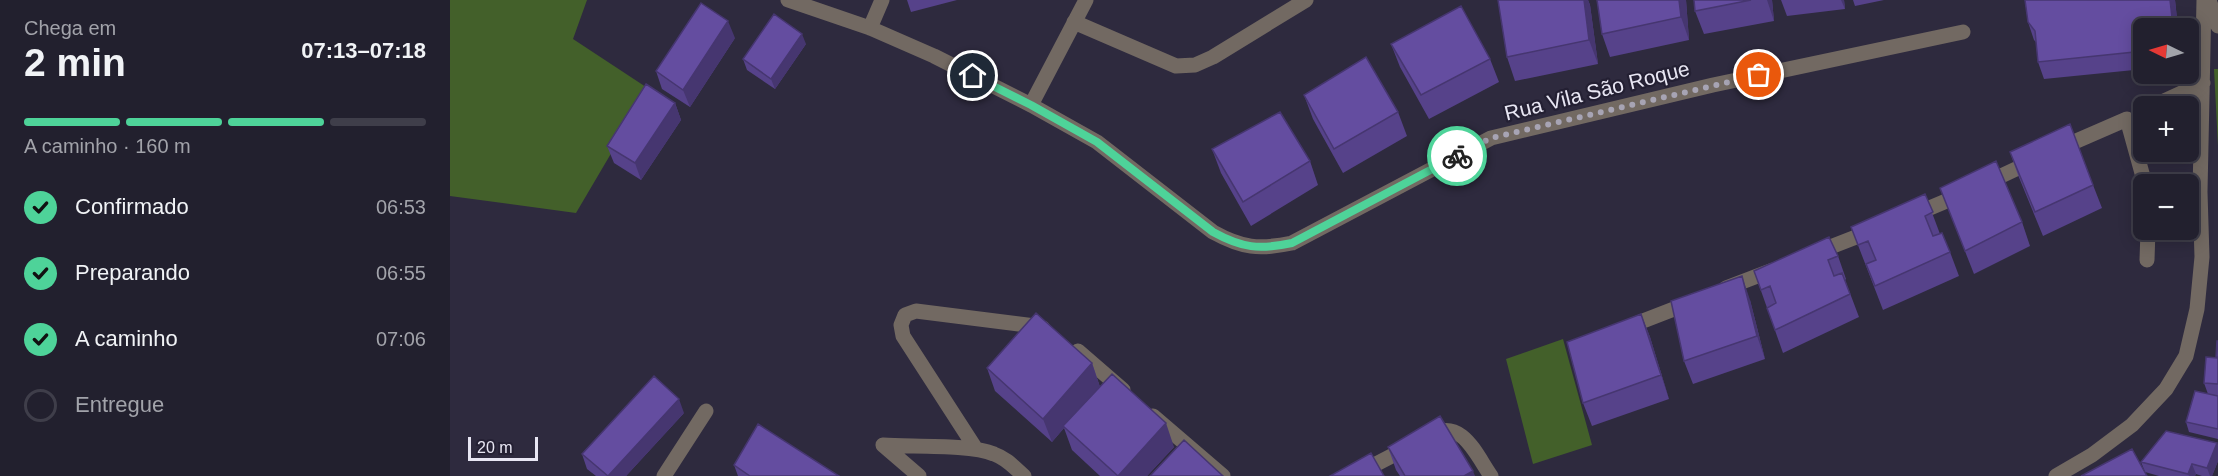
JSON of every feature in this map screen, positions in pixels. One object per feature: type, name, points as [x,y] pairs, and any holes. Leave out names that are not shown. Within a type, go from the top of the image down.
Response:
[{"type":"street","name":"Rua Vila São Roque","points":[[788,0],[870,28],[934,56],[1031,105],[1097,142],[1213,232],[1246,247],[1268,248],[1292,243],[1491,138],[1713,85],[1962,32]]},
{"type":"street","points":[[870,28],[882,0]]},
{"type":"street","points":[[1031,105],[1086,0]]},
{"type":"street","points":[[1074,22],[1176,66],[1195,65],[1213,57],[1306,0]]},
{"type":"street","points":[[2056,476],[2092,455],[2132,425],[2166,389],[2186,356],[2197,309],[2202,257],[2200,192],[2204,0]]},
{"type":"street","points":[[2209,0],[2218,26]]},
{"type":"street","points":[[2174,96],[2203,83]]},
{"type":"street","points":[[1805,257],[1948,201],[2133,116]]},
{"type":"street","points":[[2127,119],[2142,174]]},
{"type":"street","points":[[2147,260],[2148,240]]},
{"type":"street","points":[[1630,326],[1783,266]]},
{"type":"street","points":[[976,449],[903,336],[901,325],[905,315],[916,311],[1035,326],[1060,336],[1223,476]]},
{"type":"street","points":[[664,476],[706,411]]},
{"type":"street","points":[[1353,476],[1441,430],[1450,429],[1462,435],[1491,476]]},
{"type":"street","points":[[919,476],[883,446],[976,449],[993,453],[1024,476]]},
{"type":"green space","points":[[450,0],[587,0],[573,39],[649,89],[576,213],[450,196]]},
{"type":"green space","points":[[2214,69],[2218,69],[2218,146]]},
{"type":"green space","points":[[1563,339],[1592,445],[1533,464],[1506,359]]},
{"type":"building","points":[[1498,0],[1584,0],[1589,40],[1507,57]]},
{"type":"building","points":[[1597,0],[1679,0],[1681,17],[1602,34]]},
{"type":"building","points":[[1694,0],[1751,0],[1695,11]]},
{"type":"building","points":[[2025,0],[2170,0],[2172,18],[2133,18],[2133,52],[2038,62],[2035,31],[2028,22]]},
{"type":"building","points":[[701,3],[728,21],[683,90],[656,71]]},
{"type":"building","points":[[1461,6],[1490,59],[1421,95],[1391,44]]},
{"type":"building","points":[[774,14],[802,34],[771,79],[743,59]]},
{"type":"building","points":[[1366,57],[1398,112],[1334,149],[1304,95]]},
{"type":"building","points":[[646,84],[675,103],[635,163],[607,146]]},
{"type":"building","points":[[1280,112],[1310,161],[1243,202],[1212,149]]},
{"type":"building","points":[[2070,124],[2093,185],[2035,212],[2010,152]]},
{"type":"building","points":[[1996,161],[2022,222],[1965,251],[1940,188]]},
{"type":"building","points":[[1925,194],[1933,212],[1925,216],[1933,236],[1942,233],[1950,252],[1875,286],[1866,264],[1876,260],[1868,241],[1858,245],[1851,227]]},
{"type":"building","points":[[1829,237],[1838,256],[1828,260],[1834,276],[1842,273],[1850,294],[1775,330],[1767,308],[1776,303],[1770,286],[1761,290],[1754,271]]},
{"type":"building","points":[[1742,276],[1757,336],[1684,361],[1671,301]]},
{"type":"building","points":[[1036,313],[1092,363],[1043,419],[987,368]]},
{"type":"building","points":[[1641,314],[1661,375],[1583,403],[1567,342]]},
{"type":"building","points":[[2217,341],[2218,357],[2216,357]]},
{"type":"building","points":[[2206,357],[2218,358],[2218,384],[2204,383]]},
{"type":"building","points":[[1112,374],[1166,423],[1118,476],[1063,426]]},
{"type":"building","points":[[654,376],[679,399],[608,476],[582,454]]},
{"type":"building","points":[[2195,391],[2218,396],[2218,429],[2186,422]]},
{"type":"building","points":[[1440,416],[1473,471],[1464,476],[1405,476],[1388,447]]},
{"type":"building","points":[[758,424],[839,476],[750,476],[734,465]]},
{"type":"building","points":[[2166,431],[2217,443],[2207,468],[2192,464],[2188,474],[2141,462]]},
{"type":"building","points":[[1184,440],[1223,476],[1150,476]]},
{"type":"building","points":[[2132,449],[2147,476],[2081,476]]},
{"type":"building","points":[[1371,453],[1384,476],[1330,476]]},
{"type":"way so far","points":[[1457,156],[1491,138],[1759,75]]},
{"type":"route","points":[[973,76],[1097,142],[1213,232],[1246,247],[1268,248],[1292,243],[1457,156]]}]
